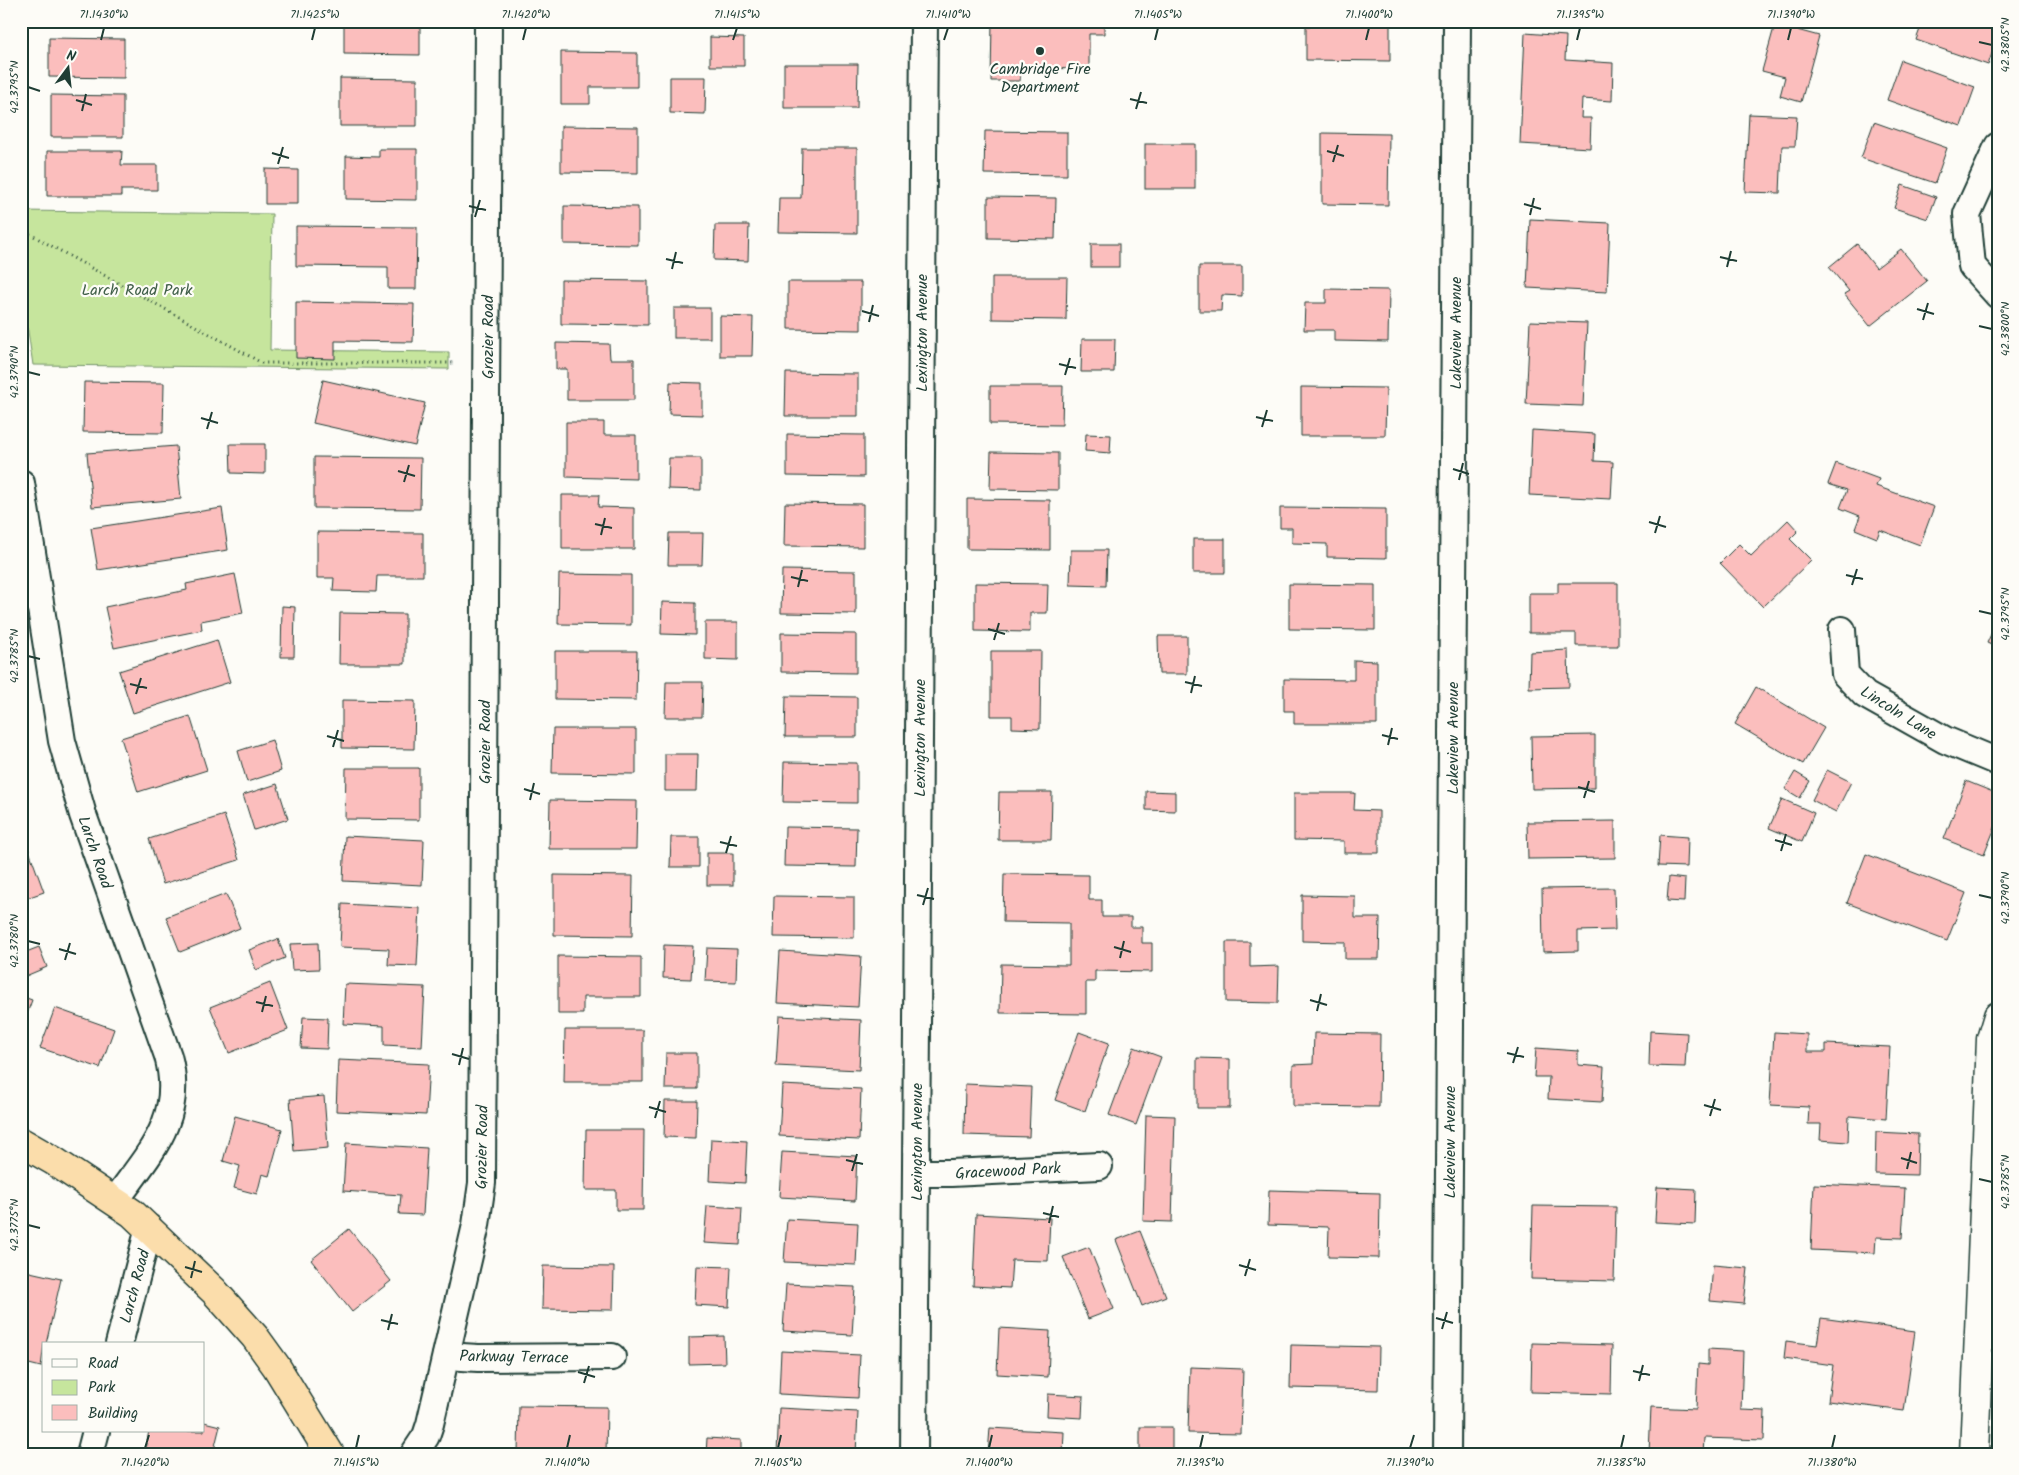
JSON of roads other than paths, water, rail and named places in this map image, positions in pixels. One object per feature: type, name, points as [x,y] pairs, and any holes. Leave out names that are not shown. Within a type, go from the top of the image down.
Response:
[{"type":"highway","points":[[21,1142],[54,1160],[115,1201],[149,1228],[214,1291],[255,1337],[296,1396],[330,1454]]},
{"type":"street","name":"Grozier Road","points":[[414,1454],[426,1436],[430,1424],[476,1225],[482,1183],[488,21]]},
{"type":"street","name":"Lexington Avenue","points":[[914,1454],[924,21]]},
{"type":"street","name":"Lakeview Avenue","points":[[1447,1454],[1457,21]]},
{"type":"street","points":[[1998,146],[1967,214],[1972,266],[1998,295]]},
{"type":"street","name":"Larch Road","points":[[21,483],[62,741],[68,768],[82,815],[168,1056],[173,1078],[173,1101],[166,1124],[152,1149],[115,1201]]},
{"type":"street","name":"Lincoln Lane","points":[[1842,630],[1845,674],[1865,695],[1945,740],[1998,762]]},
{"type":"street","points":[[1974,1454],[1991,1043],[1998,1016]]},
{"type":"street","name":"Gracewood Park","points":[[916,1172],[951,1173],[1099,1166]]},
{"type":"street","name":"Larch Road","points":[[119,1342],[149,1228]]},
{"type":"street","name":"Parkway Terrace","points":[[446,1356],[478,1358],[612,1357]]},
{"type":"street","points":[[90,1454],[96,1432]]},
{"type":"place","name":"Cambridge Fire Department","points":[[1040,51]]},
{"type":"park label","name":"Larch Road Park","points":[[137,289]]}]
